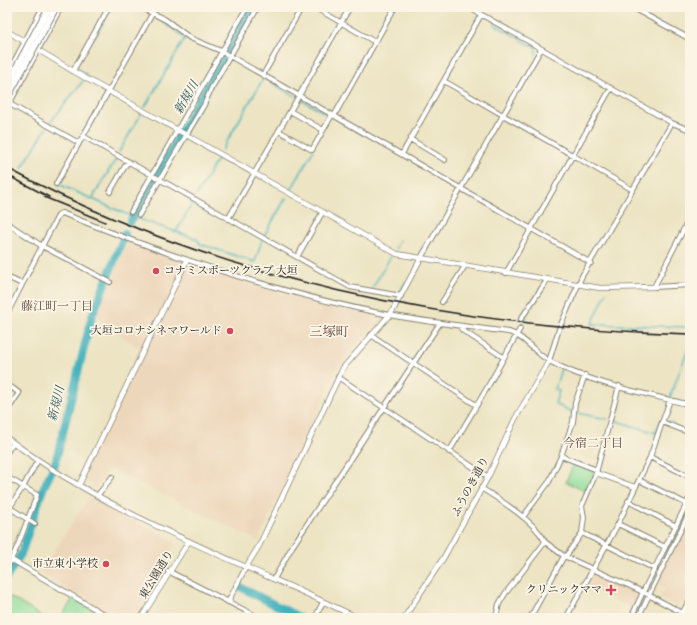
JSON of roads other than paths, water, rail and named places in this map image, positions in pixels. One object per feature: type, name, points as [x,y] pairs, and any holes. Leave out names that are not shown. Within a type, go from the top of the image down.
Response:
[{"type":"highway","points":[[7,85],[49,7]]},
{"type":"highway","points":[[8,103],[58,8]]},
{"type":"street","points":[[7,75],[43,7]]},
{"type":"street","points":[[73,71],[109,7]]},
{"type":"street","points":[[140,7],[166,20],[190,38],[223,52],[591,263]]},
{"type":"street","points":[[56,184],[156,7]]},
{"type":"street","points":[[131,212],[223,52],[247,7]]},
{"type":"street","points":[[139,215],[258,7]]},
{"type":"street","points":[[263,75],[302,7]]},
{"type":"street","points":[[314,7],[375,42]]},
{"type":"street","points":[[228,218],[350,7]]},
{"type":"street","points":[[279,131],[312,150],[395,7]]},
{"type":"street","points":[[468,7],[672,123],[689,129]]},
{"type":"street","points":[[631,7],[690,39]]},
{"type":"street","points":[[58,8],[38,49],[8,103],[79,143]]},
{"type":"street","points":[[402,154],[481,14]]},
{"type":"street","points":[[7,31],[73,71],[392,252],[547,280],[614,289],[690,286]]},
{"type":"street","points":[[228,602],[246,567],[259,546],[343,368],[392,312],[421,258],[541,49]]},
{"type":"street","points":[[444,81],[633,190]]},
{"type":"street","points":[[506,273],[611,88]]},
{"type":"street","points":[[290,111],[323,130]]},
{"type":"street","points":[[549,361],[558,331],[579,285],[672,123]]},
{"type":"street","points":[[83,136],[350,287],[401,296]]},
{"type":"street","points":[[410,140],[445,160]]},
{"type":"street","points":[[110,192],[128,161]]},
{"type":"street","points":[[7,314],[59,214],[62,213],[119,236],[187,260],[311,297],[389,314],[516,334],[549,361],[585,376],[690,405]]},
{"type":"street","points":[[297,257],[322,213]]},
{"type":"street","points":[[654,287],[690,216]]},
{"type":"street","points":[[7,223],[42,246],[110,282]]},
{"type":"street","points":[[79,485],[187,260]]},
{"type":"street","points":[[442,302],[465,266]]},
{"type":"street","points":[[7,277],[22,284]]},
{"type":"street","points":[[521,319],[547,280]]},
{"type":"street","points":[[274,579],[292,547],[440,323]]},
{"type":"street","points":[[460,326],[462,330],[503,357]]},
{"type":"street","points":[[449,452],[520,329]]},
{"type":"street","points":[[371,335],[476,405]]},
{"type":"street","name":"ふうのき通り","points":[[404,618],[444,556],[488,477],[515,419],[549,361]]},
{"type":"street","points":[[523,517],[549,482],[561,456],[573,422],[575,403],[585,376]]},
{"type":"street","points":[[338,377],[488,477]]},
{"type":"street","points":[[7,384],[19,393],[7,411]]},
{"type":"street","points":[[530,618],[565,556],[582,533],[584,517],[582,506],[596,472],[619,386]]},
{"type":"street","points":[[566,618],[618,524],[650,457],[670,400]]},
{"type":"street","points":[[662,422],[690,433]]},
{"type":"street","points":[[7,438],[50,468],[97,496],[188,541],[359,618]]},
{"type":"street","points":[[7,452],[13,443]]},
{"type":"street","points":[[561,456],[596,472],[635,487]]},
{"type":"street","points":[[650,457],[690,477]]},
{"type":"street","points":[[35,524],[8,509],[23,487],[38,460]]},
{"type":"street","points":[[7,477],[36,495],[28,520],[12,560],[7,568]]},
{"type":"street","points":[[97,496],[112,477]]},
{"type":"street","points":[[639,480],[687,504]]},
{"type":"street","points":[[481,488],[523,517],[543,537],[545,542],[565,556],[684,612],[690,617]]},
{"type":"street","points":[[631,618],[690,497]]},
{"type":"street","points":[[628,501],[676,526]]},
{"type":"street","points":[[638,618],[690,511]]},
{"type":"street","points":[[618,524],[665,547]]},
{"type":"street","points":[[582,533],[655,569]]},
{"type":"street","name":"東公園通り","points":[[141,618],[168,571],[188,541]]},
{"type":"street","points":[[494,618],[499,604],[505,594],[545,542]]},
{"type":"street","points":[[7,557],[110,618]]},
{"type":"street","points":[[168,571],[260,618]]},
{"type":"street","points":[[684,612],[690,599]]},
{"type":"street","points":[[315,618],[324,602]]},
{"type":"waterway","points":[[95,37],[112,7]]},
{"type":"waterway","name":"新規川","points":[[130,222],[252,7]]},
{"type":"waterway","points":[[145,107],[185,38],[159,19]]},
{"type":"waterway","points":[[494,24],[536,48],[536,54]]},
{"type":"waterway","points":[[77,68],[87,75]]},
{"type":"waterway","points":[[222,150],[263,79]]},
{"type":"waterway","points":[[265,79],[295,96]]},
{"type":"waterway","points":[[49,124],[83,81]]},
{"type":"waterway","points":[[300,99],[327,114]]},
{"type":"waterway","points":[[119,152],[141,114]]},
{"type":"waterway","points":[[341,122],[363,135]]},
{"type":"waterway","points":[[22,168],[47,127]]},
{"type":"waterway","points":[[291,190],[313,151]]},
{"type":"waterway","points":[[196,196],[218,158]]},
{"type":"waterway","points":[[116,159],[92,199],[133,217],[197,239],[200,244],[255,262],[262,240]]},
{"type":"waterway","points":[[58,184],[92,199]]},
{"type":"waterway","points":[[264,236],[286,198]]},
{"type":"waterway","points":[[176,232],[193,202]]},
{"type":"waterway","name":"新規川","points":[[7,577],[21,554],[43,489],[55,464],[92,316],[125,234]]},
{"type":"waterway","points":[[395,249],[400,240]]},
{"type":"waterway","points":[[372,289],[391,256]]},
{"type":"waterway","points":[[399,294],[406,282]]},
{"type":"waterway","points":[[606,293],[592,324],[690,327]]},
{"type":"waterway","points":[[523,320],[528,320]]},
{"type":"waterway","points":[[670,397],[690,344]]},
{"type":"waterway","points":[[561,369],[555,389],[559,391],[555,404],[572,412]]},
{"type":"waterway","points":[[577,413],[607,419]]},
{"type":"waterway","points":[[613,420],[656,433],[661,419]]},
{"type":"waterway","points":[[666,421],[673,424]]},
{"type":"waterway","points":[[680,524],[690,504]]},
{"type":"waterway","points":[[647,591],[678,529]]},
{"type":"waterway","points":[[240,587],[301,618]]},
{"type":"waterway","points":[[634,618],[644,598]]},
{"type":"tunnel","points":[[520,329],[521,319]]},
{"type":"railway","points":[[7,168],[86,207],[168,240],[253,268],[338,291],[425,308],[513,321],[602,330],[690,334]]},
{"type":"railway","points":[[7,175],[49,197]]},
{"type":"railway","points":[[44,197],[105,222]]},
{"type":"place","name":"コナミスポーツクラブ 大垣","points":[[156,271]]},
{"type":"place","name":"大垣コロナシネマワールド","points":[[230,331]]},
{"type":"place","name":"市立東小学校","points":[[106,564]]},
{"type":"place","name":"クリニックママ","points":[[611,590]]},
{"type":"district","name":"藤江町一丁目","points":[[57,307]]},
{"type":"district","name":"三塚町","points":[[329,333]]},
{"type":"district","name":"今宿二丁目","points":[[593,444]]}]
